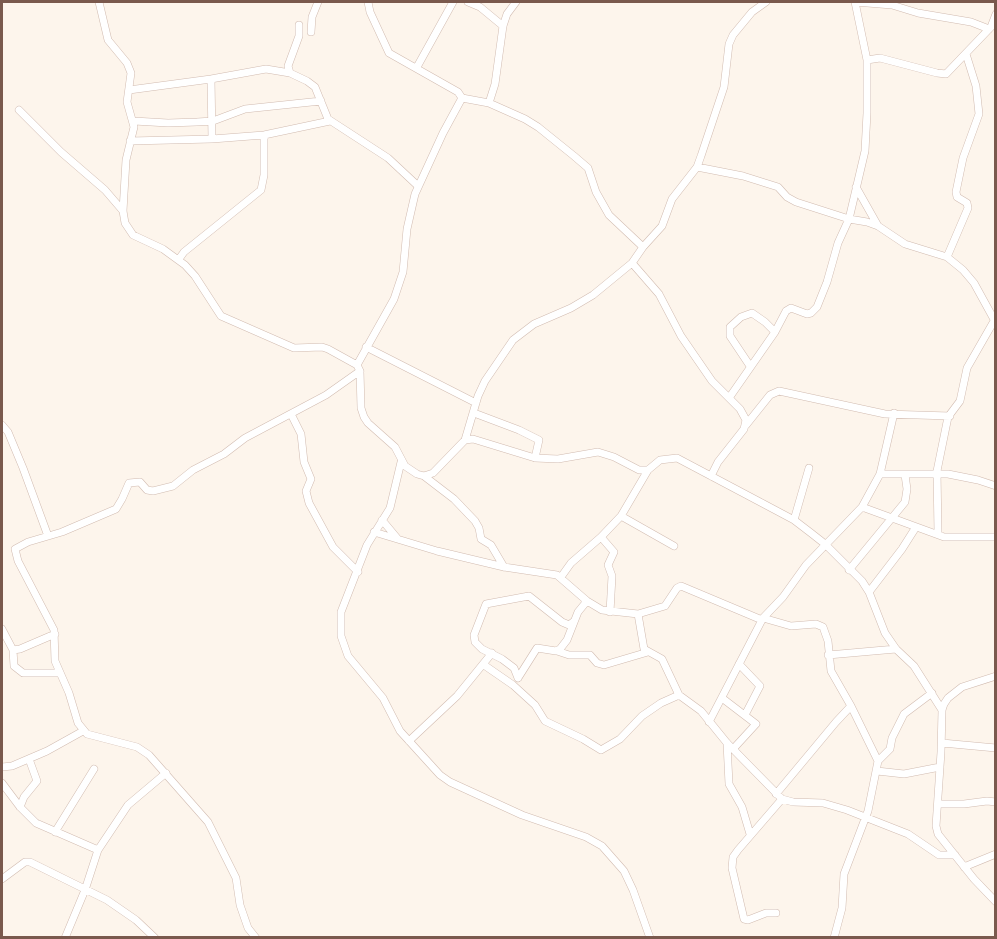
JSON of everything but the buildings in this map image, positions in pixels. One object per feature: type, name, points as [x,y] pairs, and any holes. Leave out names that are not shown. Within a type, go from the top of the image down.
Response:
[{"type":"street","points":[[99,2],[108,40],[130,68],[128,102],[134,121],[126,160],[123,211],[125,223],[133,235],[164,249],[179,259],[195,276],[211,302],[226,319],[264,333],[294,348],[322,347],[328,349],[358,368]]},
{"type":"street","points":[[311,32],[312,17],[318,2]]},
{"type":"street","points":[[368,2],[370,12],[389,53],[458,92],[462,98],[489,103],[538,127],[588,168],[596,192],[609,215],[643,247]]},
{"type":"street","points":[[417,67],[453,2]]},
{"type":"street","points":[[468,2],[480,7],[503,26]]},
{"type":"street","points":[[489,103],[495,84],[503,26],[516,2]]},
{"type":"street","points":[[424,476],[433,473],[465,440],[485,381],[508,346],[520,333],[539,321],[583,302],[632,263],[662,226],[672,199],[697,167],[724,87],[729,44],[733,35],[752,12],[766,2]]},
{"type":"street","points":[[729,398],[775,333],[786,311],[789,308],[811,314],[817,307],[838,243],[849,219],[866,141],[867,60],[855,2],[892,5],[918,13],[971,22],[989,29]]},
{"type":"street","points":[[867,60],[880,58],[944,75],[950,72],[989,29],[996,14]]},
{"type":"street","points":[[290,73],[288,66],[299,36],[299,25]]},
{"type":"street","points":[[947,257],[968,208],[967,203],[957,197],[956,192],[963,158],[979,114],[976,86],[966,54]]},
{"type":"street","points":[[129,90],[266,69],[290,73],[313,85],[321,101],[324,114],[330,121],[388,158],[418,186]]},
{"type":"street","points":[[211,79],[212,139]]},
{"type":"street","points":[[462,98],[418,186],[407,229],[405,261],[400,283],[392,305],[366,347],[358,368],[361,408],[363,417],[395,447],[401,462],[410,471],[424,476],[454,499],[475,521],[481,539],[491,545],[504,567]]},
{"type":"street","points":[[134,121],[176,123],[213,121],[245,109],[321,101]]},
{"type":"street","points":[[19,110],[61,152],[105,190],[123,211]]},
{"type":"street","points":[[130,141],[264,135],[330,121]]},
{"type":"street","points":[[179,259],[184,252],[261,190],[264,183],[264,135]]},
{"type":"street","points":[[697,167],[743,176],[778,187],[796,202],[878,226],[900,242],[947,257],[974,283],[995,322],[967,368],[960,401],[950,416],[941,444],[938,474],[938,533]]},
{"type":"street","points":[[856,187],[878,226]]},
{"type":"street","points":[[632,263],[659,294],[691,351],[712,381],[740,409],[746,425]]},
{"type":"street","points":[[750,366],[730,336],[730,327],[741,317],[752,313],[775,333]]},
{"type":"street","points":[[366,347],[476,403]]},
{"type":"street","points":[[256,938],[248,928],[240,904],[236,878],[208,822],[149,755],[137,747],[83,731],[76,720],[69,693],[54,658],[53,626],[15,552],[18,546],[48,537],[116,509],[129,483],[140,482],[147,490],[153,491],[173,486],[193,471],[225,454],[245,438],[326,395],[358,368]]},
{"type":"street","points":[[711,476],[718,462],[770,395],[779,391],[873,412],[950,416]]},
{"type":"street","points":[[474,412],[539,440],[536,458]]},
{"type":"street","points":[[709,722],[763,619],[783,597],[806,565],[862,507],[880,474],[894,413]]},
{"type":"street","points":[[291,414],[301,434],[304,462],[311,479],[306,491],[309,503],[333,547],[358,572]]},
{"type":"street","points":[[2,425],[8,432],[23,468],[48,537]]},
{"type":"street","points":[[465,440],[469,438],[481,441],[536,458],[558,459],[598,452],[614,457],[639,470],[648,470]]},
{"type":"street","points":[[561,577],[571,563],[602,537],[621,516],[648,470],[660,460],[677,458],[794,520],[825,544],[862,581],[869,592],[879,620],[896,649],[914,666],[942,710]]},
{"type":"street","points":[[401,462],[392,503],[374,532],[341,612],[340,627],[343,646],[356,668],[383,698],[392,717],[409,741],[433,769],[450,782],[532,820],[586,837],[602,846],[624,871],[650,938]]},
{"type":"street","points":[[794,520],[809,468]]},
{"type":"street","points":[[880,474],[938,474],[970,478],[996,486]]},
{"type":"street","points":[[849,570],[904,502],[907,489],[905,475]]},
{"type":"street","points":[[862,507],[946,537],[996,537]]},
{"type":"street","points":[[621,516],[674,546]]},
{"type":"street","points":[[382,520],[397,538]]},
{"type":"street","points":[[869,592],[916,527]]},
{"type":"street","points":[[374,532],[437,551],[504,567],[561,577],[587,601],[610,612],[638,614],[665,606],[677,588],[681,586],[763,619],[791,626],[811,624],[822,626],[826,635],[831,671],[878,761],[866,817],[844,874],[842,908],[834,938]]},
{"type":"street","points":[[602,537],[614,552],[608,565],[612,576],[610,612]]},
{"type":"street","points":[[518,678],[514,668],[482,649],[474,640],[484,606],[488,603],[529,596],[562,622],[569,625],[573,622]]},
{"type":"street","points":[[557,651],[567,640],[578,612],[587,601]]},
{"type":"street","points":[[638,614],[641,644],[648,652],[664,661],[680,694],[701,711],[727,743],[779,796],[793,802],[823,803],[866,817],[908,834],[939,855],[955,855]]},
{"type":"street","points":[[2,629],[13,650],[14,666],[23,673],[59,673]]},
{"type":"street","points":[[13,650],[55,634]]},
{"type":"street","points":[[513,685],[537,648],[568,655],[590,655],[597,663],[604,665],[648,652]]},
{"type":"street","points":[[828,655],[896,649]]},
{"type":"street","points":[[409,741],[457,696],[492,653]]},
{"type":"street","points":[[739,664],[760,686],[746,715]]},
{"type":"street","points":[[484,665],[513,685],[535,705],[545,721],[601,750],[620,739],[642,716],[680,694]]},
{"type":"street","points":[[996,676],[955,691],[948,698],[942,710],[937,830],[964,867],[987,895],[996,902]]},
{"type":"street","points":[[878,761],[890,749],[892,738],[904,714],[932,693]]},
{"type":"street","points":[[722,698],[755,722],[756,727],[734,748]]},
{"type":"street","points":[[776,913],[766,913],[747,920],[743,917],[732,868],[733,858],[750,834],[765,819],[779,796],[844,712],[851,706]]},
{"type":"street","points":[[2,767],[12,766],[47,751],[83,731]]},
{"type":"street","points":[[727,743],[729,784],[742,807],[750,834]]},
{"type":"street","points":[[942,743],[996,748]]},
{"type":"street","points":[[20,807],[37,778],[29,759]]},
{"type":"street","points":[[877,771],[903,774],[940,767]]},
{"type":"street","points":[[55,832],[94,769]]},
{"type":"street","points":[[65,938],[85,890],[98,850],[128,805],[166,773]]},
{"type":"street","points":[[2,783],[36,824],[98,850]]},
{"type":"street","points":[[938,804],[996,802]]},
{"type":"street","points":[[964,867],[996,854]]},
{"type":"street","points":[[2,879],[28,862],[127,913],[155,938]]}]
